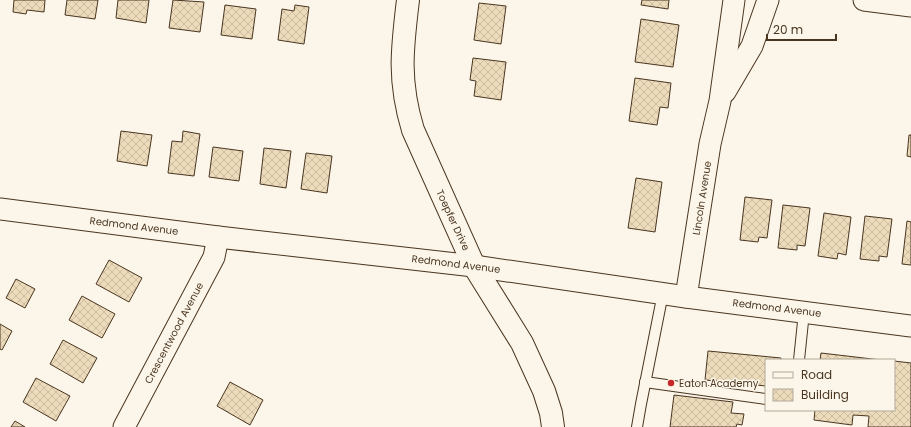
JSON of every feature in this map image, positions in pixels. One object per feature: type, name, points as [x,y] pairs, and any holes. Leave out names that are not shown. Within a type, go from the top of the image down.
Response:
[{"type":"street","name":"Toepfer Drive","points":[[408,0],[402,47],[401,71],[406,110],[412,130],[474,266],[522,343],[544,392],[551,413],[553,427]]},
{"type":"street","name":"Lincoln Avenue","points":[[686,297],[710,144],[720,101],[734,0]]},
{"type":"street","name":"Lincoln Avenue","points":[[720,101],[752,46],[768,0]]},
{"type":"street","points":[[864,0],[911,6]]},
{"type":"street","name":"Redmond Avenue","points":[[0,209],[218,237],[474,266],[686,297],[911,326]]},
{"type":"street","name":"Crescentwood Avenue","points":[[124,427],[214,257],[218,237]]},
{"type":"lane","points":[[637,427],[663,293]]},
{"type":"lane","points":[[799,359],[804,312]]},
{"type":"lane","points":[[645,382],[765,399]]},
{"type":"building","points":[[14,0],[45,0],[44,12],[27,10],[26,14],[13,12]]},
{"type":"building","points":[[67,0],[98,0],[95,19],[65,15]]},
{"type":"building","points":[[118,0],[149,0],[146,23],[116,18]]},
{"type":"building","points":[[173,0],[204,2],[200,32],[169,28]]},
{"type":"building","points":[[642,0],[669,0],[668,9],[641,5]]},
{"type":"building","points":[[479,3],[506,6],[501,44],[474,40]]},
{"type":"building","points":[[225,5],[256,9],[252,39],[221,35]]},
{"type":"building","points":[[295,5],[309,7],[304,44],[278,40],[282,9],[294,11]]},
{"type":"building","points":[[641,19],[679,25],[673,67],[635,62]]},
{"type":"building","points":[[473,58],[506,62],[501,100],[474,96],[476,81],[470,80]]},
{"type":"building","points":[[635,78],[671,83],[668,108],[660,107],[657,125],[629,121]]},
{"type":"building","points":[[121,131],[152,135],[147,166],[117,161]]},
{"type":"building","points":[[183,131],[200,134],[194,176],[168,173],[172,141],[182,142]]},
{"type":"building","points":[[909,135],[911,135],[911,157],[907,156]]},
{"type":"building","points":[[213,147],[243,151],[239,181],[209,177]]},
{"type":"building","points":[[264,148],[291,151],[286,188],[260,184]]},
{"type":"building","points":[[306,153],[332,156],[327,193],[301,189]]},
{"type":"building","points":[[636,178],[662,182],[655,232],[628,228]]},
{"type":"building","points":[[745,197],[772,200],[767,238],[759,237],[758,242],[740,240]]},
{"type":"building","points":[[783,205],[810,208],[805,246],[797,245],[797,250],[778,248]]},
{"type":"building","points":[[824,213],[851,217],[846,255],[838,253],[837,259],[818,256]]},
{"type":"building","points":[[865,216],[892,219],[887,257],[879,256],[879,261],[860,259]]},
{"type":"building","points":[[907,221],[911,222],[911,265],[902,264]]},
{"type":"building","points":[[109,260],[142,278],[129,302],[96,284]]},
{"type":"building","points":[[16,279],[35,289],[25,308],[6,298]]},
{"type":"building","points":[[82,296],[115,314],[102,338],[69,320]]},
{"type":"building","points":[[0,324],[12,331],[2,350],[0,349]]},
{"type":"building","points":[[63,340],[97,358],[83,383],[50,364]]},
{"type":"building","points":[[708,351],[781,358],[765,359],[765,386],[705,380]]},
{"type":"building","points":[[821,353],[872,359],[820,359]]},
{"type":"building","points":[[895,361],[911,363],[911,427],[868,427],[869,416],[853,415],[852,425],[814,420],[815,411],[895,411]]},
{"type":"building","points":[[36,378],[70,396],[56,421],[23,402]]},
{"type":"building","points":[[230,382],[263,400],[250,425],[217,406]]},
{"type":"building","points":[[674,395],[733,402],[731,413],[744,414],[742,425],[737,424],[736,427],[670,427]]},
{"type":"building","points":[[15,421],[25,427],[11,427]]},
{"type":"place","name":"Eaton Academy","points":[[671,383]]}]
